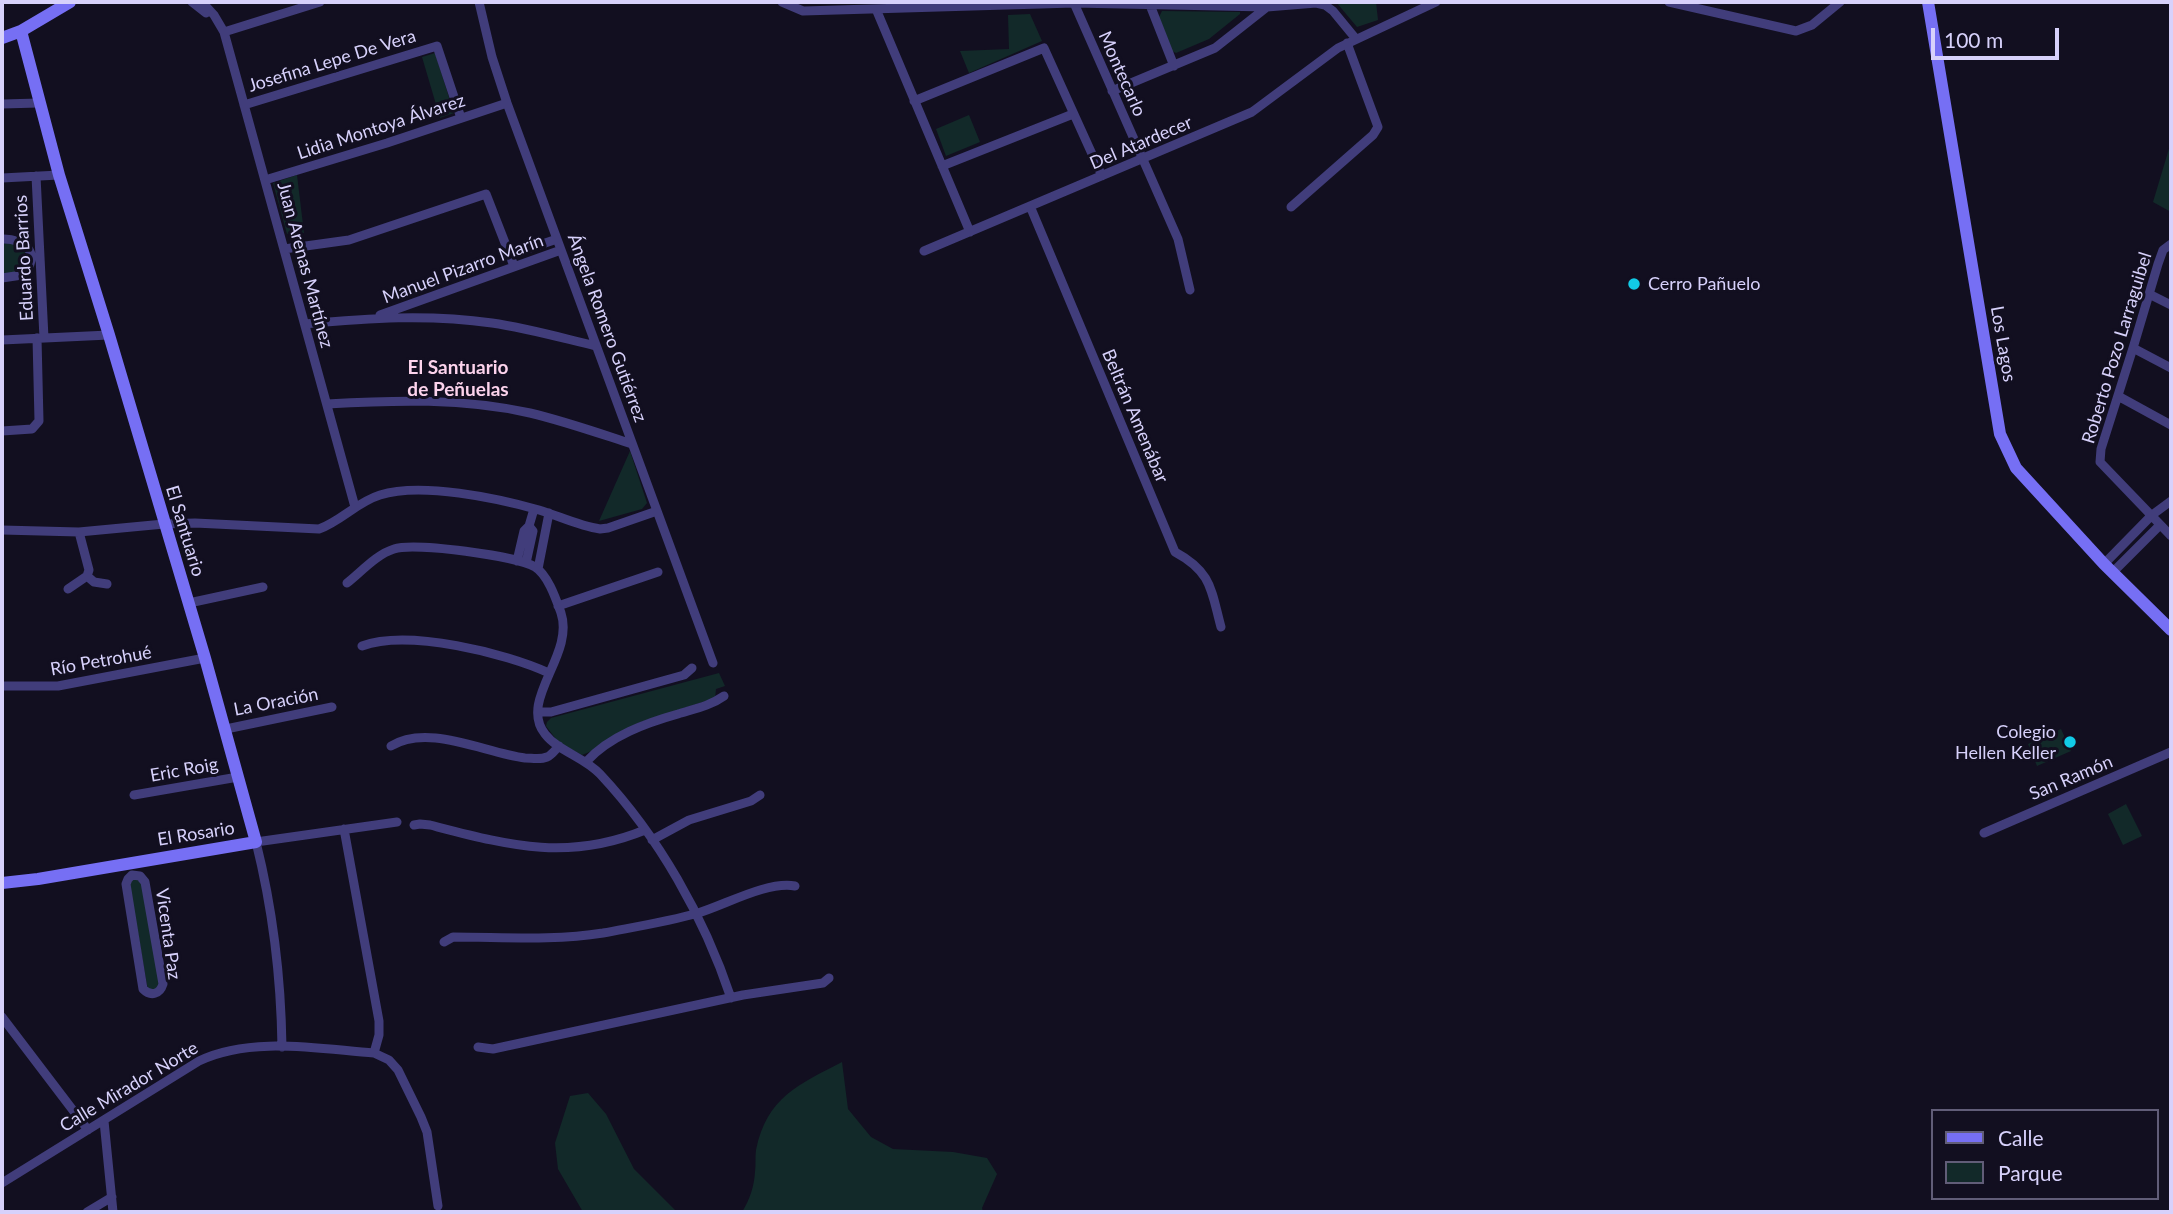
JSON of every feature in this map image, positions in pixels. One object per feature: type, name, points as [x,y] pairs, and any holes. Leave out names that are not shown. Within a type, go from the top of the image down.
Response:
[{"type":"street","points":[[2,38],[21,32],[70,2]]},
{"type":"street","points":[[192,2],[224,32],[320,2]]},
{"type":"street","name":"Juan Arenas Martínez","points":[[202,2],[224,32],[355,507]]},
{"type":"street","name":"Ángela Romero Gutiérrez","points":[[480,2],[492,57],[507,103],[713,663]]},
{"type":"street","points":[[782,2],[803,11],[1073,3],[1267,7],[1316,3],[1333,10],[1356,39],[1436,2]]},
{"type":"street","points":[[1669,2],[1796,31],[1812,25],[1840,2]]},
{"type":"street","name":"Los Lagos","points":[[1928,2],[2000,434],[2016,468],[2108,568],[2171,630]]},
{"type":"street","name":"Montecarlo","points":[[1073,3],[1178,239],[1190,289]]},
{"type":"street","points":[[1150,5],[1174,66]]},
{"type":"street","points":[[1112,90],[1215,48],[1267,7]]},
{"type":"street","points":[[876,9],[970,232]]},
{"type":"street","name":"El Santuario","points":[[21,32],[59,175],[189,603],[256,842],[275,937],[282,1047]]},
{"type":"street","name":"Del Atardecer","points":[[923,251],[1252,112],[1356,39]]},
{"type":"street","points":[[1291,207],[1373,135],[1378,127],[1347,43]]},
{"type":"street","name":"Josefina Lepe De Vera","points":[[244,105],[437,46],[461,118]]},
{"type":"street","points":[[914,101],[1044,48],[1102,176]]},
{"type":"street","points":[[2,104],[39,103]]},
{"type":"street","name":"Lidia Montoya Álvarez","points":[[265,180],[507,103]]},
{"type":"street","points":[[942,166],[1073,114]]},
{"type":"street","points":[[2,178],[59,175]]},
{"type":"street","name":"Eduardo Barrios","points":[[2,431],[32,429],[39,421],[36,176]]},
{"type":"street","points":[[284,249],[349,240],[486,194],[514,266]]},
{"type":"street","name":"Beltrán Amenábar","points":[[1030,206],[1175,552],[1193,562],[1208,580],[1221,627]]},
{"type":"street","points":[[2,239],[21,242],[35,258],[22,275],[2,278]]},
{"type":"street","name":"Manuel Pizarro Marín","points":[[510,255],[557,239]]},
{"type":"street","name":"Roberto Pozo Larraguibel","points":[[2171,244],[2160,257],[2101,449],[2100,462],[2171,536]]},
{"type":"street","name":"Manuel Pizarro Marín","points":[[376,317],[561,250]]},
{"type":"street","points":[[2149,294],[2171,305]]},
{"type":"street","points":[[305,324],[376,317],[457,319],[495,324],[596,346]]},
{"type":"street","points":[[2,340],[109,335]]},
{"type":"street","points":[[2133,348],[2171,368]]},
{"type":"street","points":[[2118,396],[2171,425]]},
{"type":"street","points":[[327,404],[425,401],[495,408],[531,414],[632,444]]},
{"type":"street","points":[[2,530],[79,532],[164,524],[319,529],[382,494],[413,491],[471,496],[534,509],[600,529],[657,511]]},
{"type":"street","points":[[2108,568],[2152,515],[2171,501]]},
{"type":"street","points":[[521,562],[533,534],[533,529],[529,526],[534,509]]},
{"type":"street","points":[[538,569],[549,513]]},
{"type":"street","points":[[2108,568],[2160,525]]},
{"type":"street","points":[[68,589],[87,576],[89,570],[79,532]]},
{"type":"street","points":[[347,583],[385,552],[406,546],[521,562],[538,569],[547,581],[558,606],[563,626],[558,658],[540,695],[538,712],[541,729],[559,747],[587,761],[645,830],[695,914],[731,998]]},
{"type":"street","points":[[558,606],[658,572]]},
{"type":"street","points":[[87,576],[94,582],[107,584]]},
{"type":"street","points":[[189,603],[263,587]]},
{"type":"street","points":[[362,646],[386,641],[452,646],[519,661],[549,673]]},
{"type":"street","name":"Río Petrohué","points":[[2,686],[58,687],[205,658]]},
{"type":"street","points":[[538,712],[551,712],[604,697],[684,674],[692,668]]},
{"type":"street","points":[[587,761],[596,751],[627,733],[650,723],[714,704],[724,696]]},
{"type":"street","name":"La Oración","points":[[226,729],[332,707]]},
{"type":"street","points":[[391,746],[403,738],[422,737],[540,759],[549,757],[559,747]]},
{"type":"street","name":"San Ramón","points":[[1984,833],[2171,752]]},
{"type":"street","name":"Eric Roig","points":[[134,794],[238,777]]},
{"type":"street","points":[[652,840],[689,820],[751,801],[760,795]]},
{"type":"street","name":"El Rosario","points":[[2,883],[133,869],[256,842],[397,822]]},
{"type":"street","points":[[414,825],[430,825],[499,843],[544,849],[595,843],[645,830]]},
{"type":"street","points":[[344,829],[379,1021],[379,1041],[374,1053],[389,1060],[398,1070],[421,1117],[427,1132],[438,1206]]},
{"type":"street","name":"Vicenta Paz","points":[[133,869],[145,882],[163,984],[155,994],[144,989],[126,884],[133,869]]},
{"type":"street","points":[[444,942],[453,937],[575,937],[695,914],[750,894],[782,886],[795,886]]},
{"type":"street","points":[[478,1047],[493,1049],[580,1028],[822,983],[829,978]]},
{"type":"street","points":[[2,1017],[88,1130]]},
{"type":"street","name":"Calle Mirador Norte","points":[[2,1183],[208,1057],[238,1048],[282,1047],[374,1053]]},
{"type":"street","points":[[104,1121],[113,1212]]},
{"type":"street","points":[[87,1212],[112,1197]]},
{"type":"green space","points":[[1336,2],[1376,2],[1378,20],[1357,27]]},
{"type":"green space","points":[[1162,11],[1240,14],[1209,39],[1176,53],[1172,51],[1159,17]]},
{"type":"green space","points":[[1030,14],[1042,41],[969,73],[960,51],[1009,49],[1008,15]]},
{"type":"green space","points":[[435,53],[454,113],[440,118],[422,57]]},
{"type":"green space","points":[[969,115],[980,142],[946,156],[936,129]]},
{"type":"green space","points":[[2171,142],[2171,212],[2153,202]]},
{"type":"green space","points":[[297,175],[304,233],[287,234],[273,183]]},
{"type":"green space","points":[[2,241],[17,243],[27,254],[27,263],[14,275],[2,275]]},
{"type":"green space","points":[[630,451],[647,503],[642,509],[599,521]]},
{"type":"green space","points":[[719,673],[725,686],[716,689],[715,698],[638,723],[582,755],[559,743],[546,726],[551,718]]},
{"type":"green space","points":[[2061,729],[2071,751],[2037,766],[2028,744]]},
{"type":"green space","points":[[2126,804],[2142,836],[2123,845],[2108,814]]},
{"type":"green space","points":[[133,879],[143,883],[160,984],[154,991],[147,985],[129,882]]},
{"type":"green space","points":[[842,1062],[848,1109],[871,1137],[893,1149],[953,1152],[987,1158],[997,1174],[982,1208],[983,1212],[742,1212],[753,1188],[756,1150],[761,1132],[776,1105],[798,1086]]},
{"type":"green space","points":[[588,1093],[606,1114],[634,1169],[677,1212],[583,1212],[558,1169],[555,1143],[570,1096]]},
{"type":"place","name":"Cerro Pañuelo","points":[[1634,284]]},
{"type":"place","name":"Colegio Hellen Keller","points":[[2070,742]]},
{"type":"district","name":"El Santuario de Peñuelas","points":[[458,379]]}]
